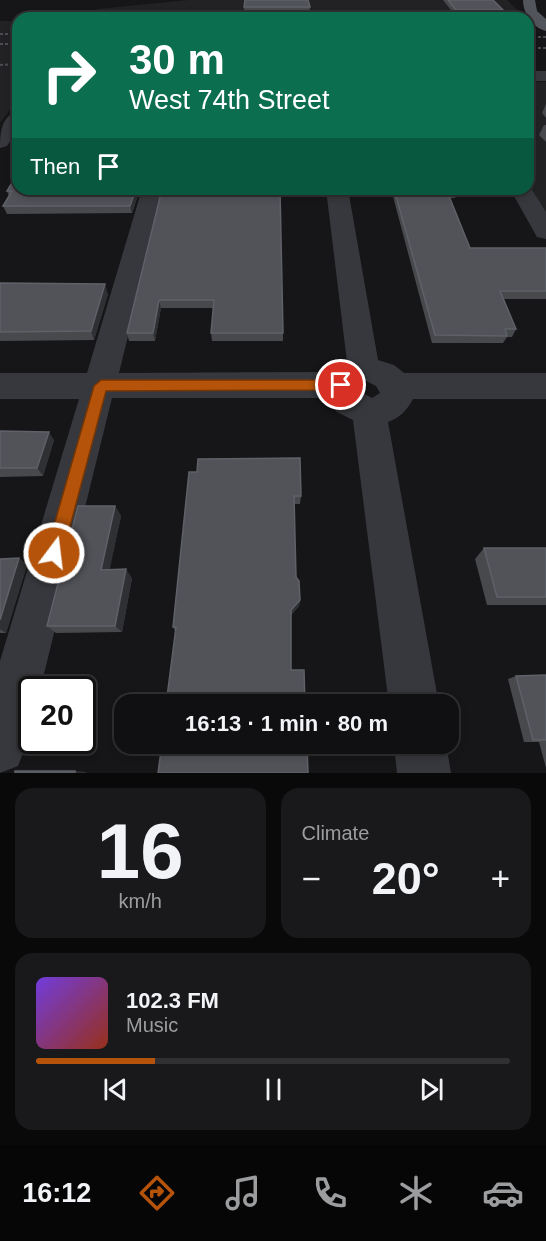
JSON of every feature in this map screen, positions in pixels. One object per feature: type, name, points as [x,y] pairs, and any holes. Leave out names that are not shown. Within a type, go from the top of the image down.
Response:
[{"type":"main road","points":[[528,1],[546,9]]},
{"type":"main road","points":[[534,15],[546,27]]},
{"type":"street","points":[[0,142],[12,125]]},
{"type":"street","points":[[0,748],[101,386],[151,195]]},
{"type":"street","points":[[338,195],[412,694]]},
{"type":"street","points":[[524,195],[546,232]]},
{"type":"street","points":[[0,386],[367,388],[546,386]]},
{"type":"street","points":[[421,754],[424,773]]},
{"type":"shaded area","points":[[188,0],[507,0],[520,12],[94,12],[98,9]]},
{"type":"shaded area","points":[[0,21],[12,21],[12,107],[0,123]]},
{"type":"shaded area","points":[[534,82],[546,82],[546,232],[531,195],[534,195]]},
{"type":"building","points":[[245,0],[308,0],[310,7],[244,7]]},
{"type":"building","points":[[448,0],[493,0],[503,10],[456,10]]},
{"type":"building","points":[[12,191],[12,195],[134,195],[130,206],[3,206]]},
{"type":"building","points":[[161,195],[280,195],[283,333],[211,333],[214,300],[159,300],[153,333],[127,333]]},
{"type":"building","points":[[396,195],[449,195],[470,248],[546,248],[546,291],[500,291],[516,329],[505,329],[507,336],[435,335]]},
{"type":"building","points":[[0,283],[105,284],[91,331],[0,332]]},
{"type":"building","points":[[0,431],[49,432],[37,468],[0,468]]},
{"type":"building","points":[[300,458],[301,496],[294,496],[296,577],[299,581],[300,600],[291,610],[291,670],[304,670],[305,694],[167,694],[176,627],[173,627],[189,472],[197,472],[198,459]]},
{"type":"building","points":[[78,506],[115,506],[101,570],[126,569],[115,626],[47,626]]},
{"type":"building","points":[[484,548],[546,548],[546,597],[497,597]]},
{"type":"building","points":[[19,558],[0,620],[0,559]]},
{"type":"building","points":[[546,675],[546,740],[533,740],[516,676]]},
{"type":"building","points":[[161,754],[307,754],[308,773],[158,773]]},
{"type":"building","points":[[15,771],[75,771],[75,773],[15,773]]},
{"type":"railway","points":[[0,34],[12,34]]},
{"type":"railway","points":[[534,37],[546,37]]},
{"type":"railway","points":[[0,44],[12,44]]},
{"type":"railway","points":[[534,48],[546,48]]},
{"type":"railway","points":[[0,65],[12,64]]},
{"type":"route","points":[[54,553],[101,386],[341,385]]}]
